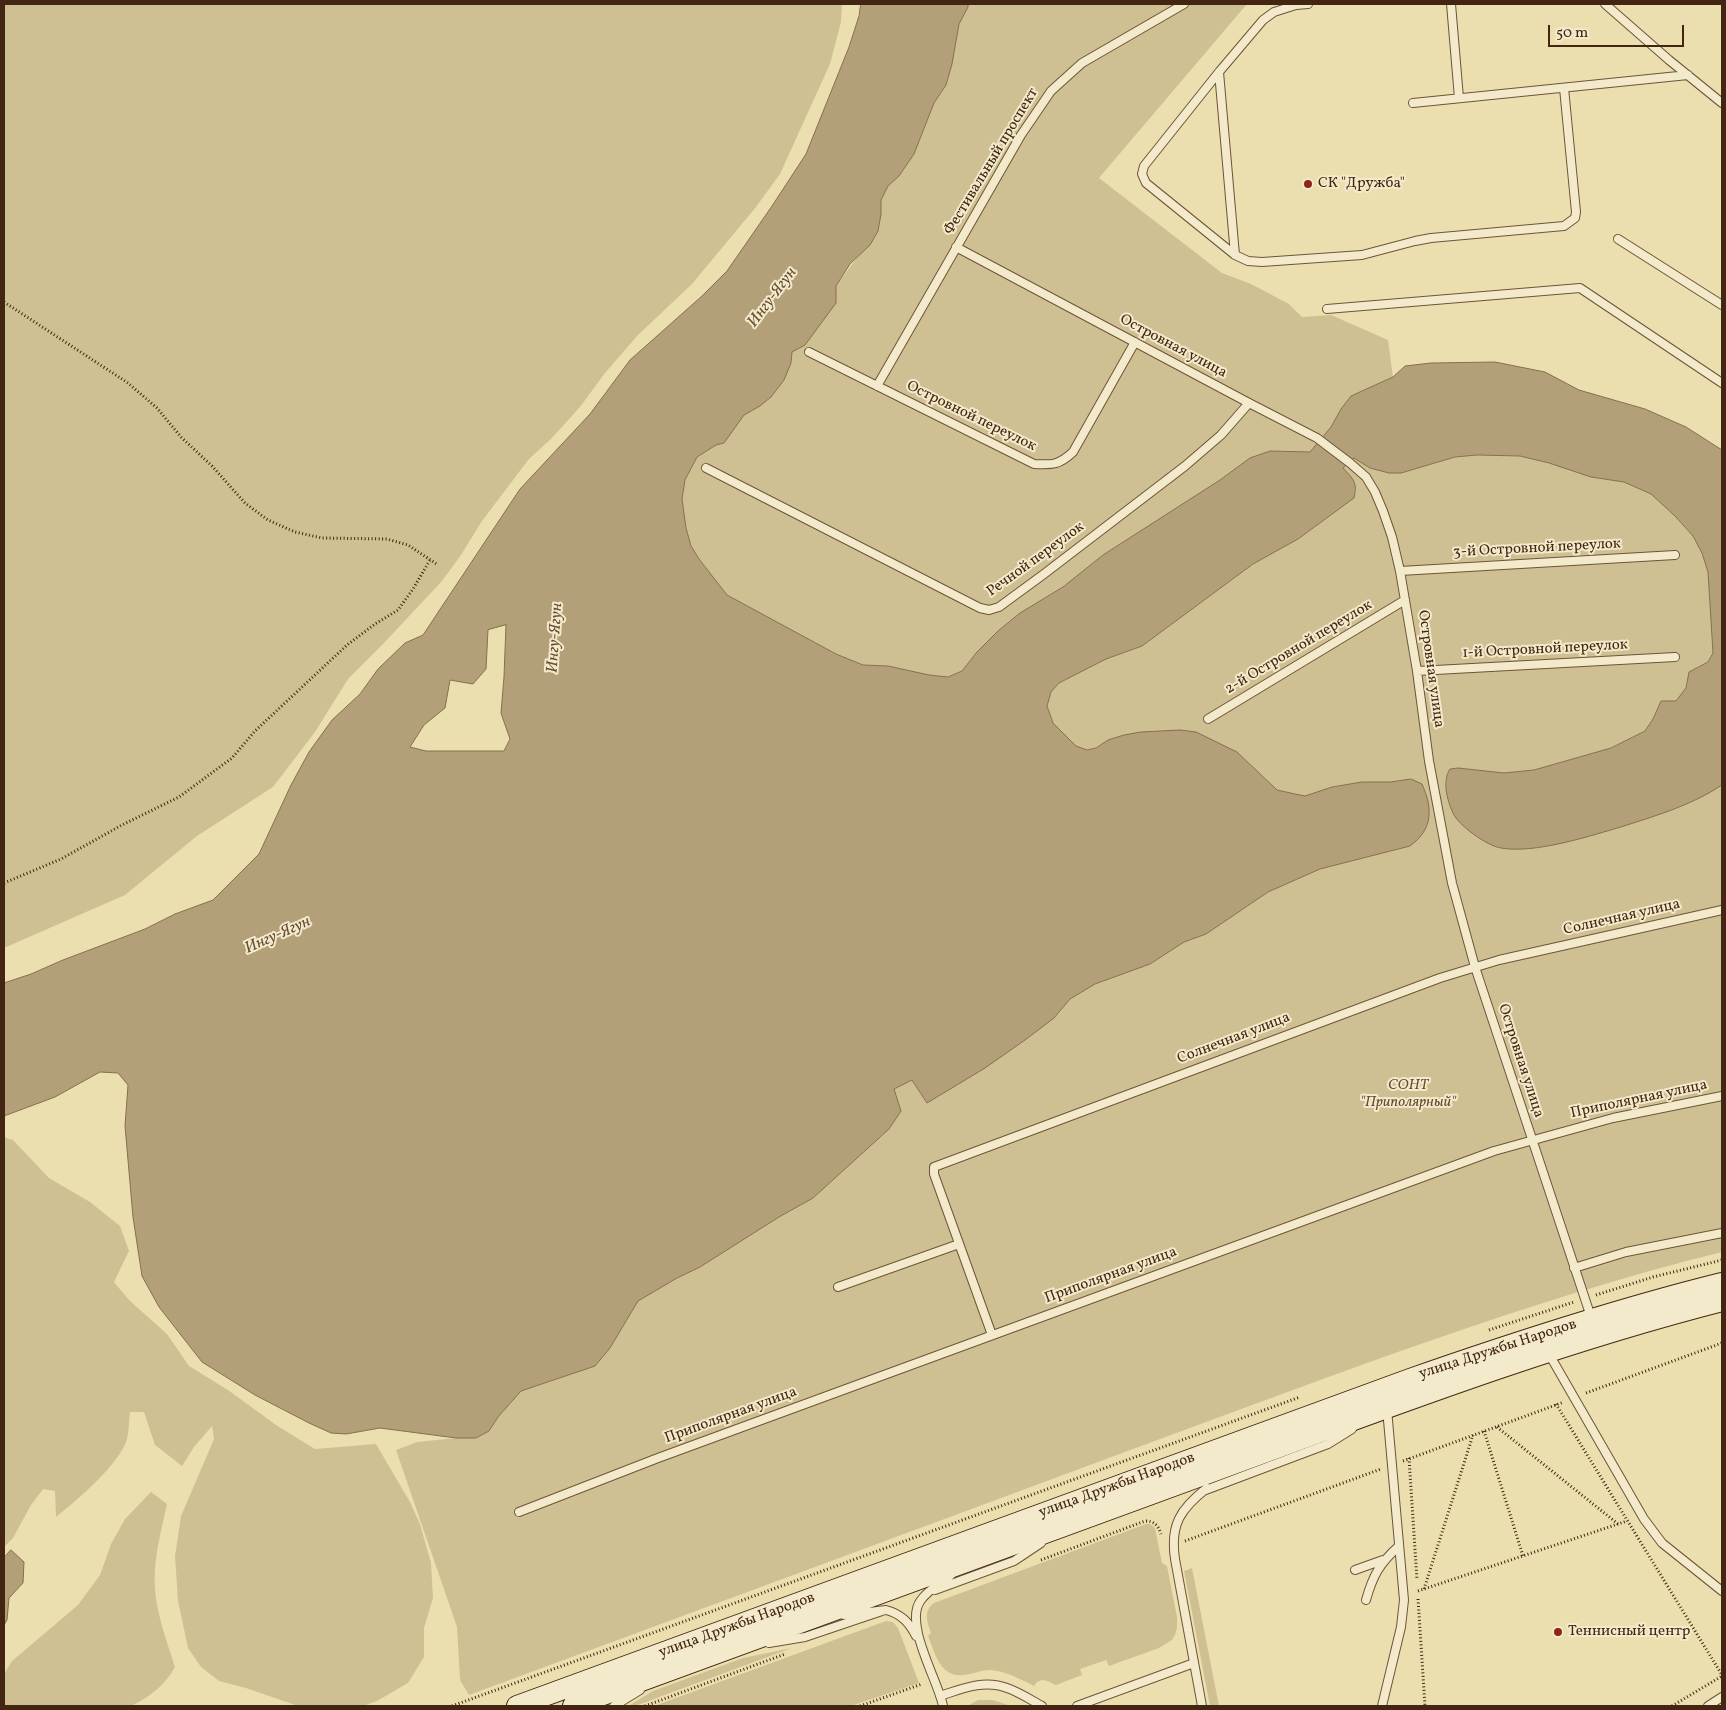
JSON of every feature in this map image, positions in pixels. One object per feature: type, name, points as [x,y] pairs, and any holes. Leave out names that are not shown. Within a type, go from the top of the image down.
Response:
[{"type":"main road","name":"улица Дружбы Народов","points":[[517,1706],[1401,1382],[1591,1319],[1722,1283]]},
{"type":"main road","name":"улица Дружбы Народов","points":[[575,1706],[1387,1408],[1548,1353],[1641,1324],[1722,1302]]},
{"type":"lane","name":"Фестивальный проспект","points":[[877,386],[1021,135],[1052,92],[1082,63],[1184,4]]},
{"type":"lane","points":[[1308,4],[1296,5],[1274,12],[1263,20],[1144,166],[1142,174],[1146,183],[1235,255],[1248,261],[1262,262],[1362,255],[1423,239],[1564,226],[1574,218],[1576,212],[1564,88]]},
{"type":"lane","points":[[1451,4],[1460,98]]},
{"type":"lane","points":[[1605,4],[1722,103]]},
{"type":"lane","points":[[1219,72],[1235,255]]},
{"type":"lane","points":[[1413,103],[1688,75]]},
{"type":"lane","points":[[1618,239],[1722,305]]},
{"type":"lane","name":"Островная улица","points":[[956,247],[1317,438],[1366,477],[1376,492],[1392,538],[1400,571],[1417,671],[1429,762],[1450,874],[1475,967],[1591,1319]]},
{"type":"lane","points":[[1327,309],[1580,288],[1722,383]]},
{"type":"lane","name":"Островной переулок","points":[[809,352],[1034,464],[1057,464],[1064,461],[1073,452],[1135,342]]},
{"type":"lane","name":"Речной переулок","points":[[706,468],[980,608],[989,610],[999,607],[1037,580],[1185,466],[1221,435],[1250,404]]},
{"type":"lane","name":"3-й Островной переулок","points":[[1400,571],[1675,555]]},
{"type":"lane","name":"2-й Островной переулок","points":[[1208,719],[1405,600]]},
{"type":"lane","name":"1-й Островной переулок","points":[[1417,671],[1675,657]]},
{"type":"lane","name":"Солнечная улица","points":[[992,1335],[958,1244],[934,1174],[934,1167],[1415,986],[1475,967],[1722,910]]},
{"type":"lane","name":"Приполярная улица","points":[[519,1512],[658,1458],[1494,1151],[1613,1118],[1722,1096]]},
{"type":"lane","points":[[1574,1268],[1626,1252],[1722,1233]]},
{"type":"lane","points":[[838,1287],[958,1244]]},
{"type":"lane","points":[[1548,1353],[1644,1519],[1662,1543],[1722,1591]]},
{"type":"lane","points":[[1203,1491],[1328,1444],[1387,1408],[1404,1600],[1402,1627],[1382,1706]]},
{"type":"lane","points":[[1202,1706],[1175,1559],[1173,1539],[1175,1526],[1188,1504],[1242,1461]]},
{"type":"lane","points":[[925,1596],[931,1592],[1014,1561],[1067,1525]]},
{"type":"lane","points":[[1366,1600],[1376,1571],[1384,1559],[1399,1546]]},
{"type":"lane","points":[[1355,1570],[1384,1559]]},
{"type":"lane","points":[[925,1656],[916,1616],[918,1604],[925,1596],[970,1561]]},
{"type":"lane","points":[[730,1649],[805,1637],[882,1610]]},
{"type":"lane","points":[[813,1618],[886,1610],[905,1619],[914,1632],[925,1656],[943,1706]]},
{"type":"lane","points":[[1078,1706],[1194,1663]]},
{"type":"lane","points":[[614,1706],[672,1670]]},
{"type":"lane","points":[[940,1696],[969,1687],[991,1684],[1006,1687],[1042,1706]]},
{"type":"lane","points":[[1708,1706],[1722,1697]]},
{"type":"path","points":[[4,302],[128,383],[158,408],[182,437],[212,466],[245,503],[268,520],[295,532],[322,538],[388,539],[408,545],[438,565]]},
{"type":"path","points":[[4,883],[61,859],[122,824],[178,797],[232,758],[255,731],[347,646],[375,624],[398,610],[430,560]]},
{"type":"path","points":[[1175,1559],[1184,1557],[1183,1541],[1722,1343]]},
{"type":"path","points":[[1556,1404],[1722,1676],[1672,1706]]},
{"type":"path","points":[[1496,1426],[1618,1524]]},
{"type":"path","points":[[1484,1431],[1523,1556]]},
{"type":"path","points":[[1424,1589],[1474,1435]]},
{"type":"path","points":[[1035,1562],[1145,1521],[1156,1524],[1162,1537]]},
{"type":"path","points":[[1418,1591],[1628,1521]]},
{"type":"path","points":[[645,1706],[792,1652]]},
{"type":"path","points":[[860,1706],[922,1684],[918,1675]]},
{"type":"green space","points":[[4,4],[842,4],[841,22],[830,64],[780,174],[756,207],[692,284],[638,335],[605,373],[580,407],[551,439],[529,459],[482,521],[442,581],[348,679],[315,732],[273,787],[197,836],[125,895],[4,948]]},
{"type":"green space","points":[[968,4],[1247,4],[1099,178],[1222,273],[1251,284],[1289,304],[1302,317],[1331,315],[1388,340],[1393,377],[1351,396],[1331,427],[1310,452],[1270,451],[1250,459],[1103,555],[1064,587],[1020,613],[977,652],[962,671],[948,677],[888,666],[863,665],[836,654],[727,595],[691,546],[686,528],[682,499],[685,481],[697,457],[716,445],[724,443],[744,415],[771,397],[784,379],[791,363],[792,352],[805,345],[835,303],[836,286],[859,255],[881,214],[881,200],[888,186],[899,176],[914,154],[934,103],[946,85],[959,24]]},
{"type":"green space","name":"СОНТ \"Приполярный\"","points":[[1477,455],[1520,456],[1549,463],[1591,477],[1624,482],[1651,494],[1693,536],[1702,553],[1708,572],[1713,653],[1708,662],[1689,672],[1686,688],[1676,701],[1661,701],[1645,731],[1611,748],[1534,770],[1504,773],[1458,768],[1450,769],[1445,781],[1450,807],[1479,838],[1499,848],[1537,848],[1678,808],[1722,785],[1722,1252],[1578,1292],[1435,1339],[469,1695],[460,1680],[457,1627],[396,1450],[417,1442],[476,1438],[489,1431],[498,1417],[521,1391],[595,1366],[610,1348],[638,1301],[700,1267],[779,1217],[813,1198],[889,1129],[901,1111],[894,1089],[912,1080],[927,1102],[1054,1018],[1070,999],[1095,984],[1150,964],[1184,942],[1206,934],[1268,892],[1320,869],[1410,846],[1412,779],[1390,782],[1362,782],[1332,787],[1305,796],[1277,790],[1237,752],[1108,740],[1096,748],[1087,750],[1076,746],[1052,723],[1047,705],[1051,692],[1059,683],[1106,659],[1142,646],[1253,564],[1298,539],[1354,498],[1356,489],[1342,468],[1355,458],[1370,468],[1401,473],[1455,457]]},
{"type":"green space","points":[[4,1137],[13,1140],[49,1178],[90,1202],[120,1226],[129,1251],[114,1282],[129,1300],[167,1334],[189,1366],[315,1449],[376,1444],[410,1502],[420,1524],[431,1563],[433,1598],[424,1628],[424,1657],[408,1683],[377,1701],[363,1706],[298,1706],[219,1681],[201,1667],[188,1648],[178,1601],[175,1556],[181,1516],[214,1439],[212,1426],[194,1447],[182,1466],[155,1445],[144,1412],[130,1412],[127,1439],[123,1449],[107,1470],[56,1517],[55,1491],[43,1489],[31,1505],[13,1538],[4,1547]]},
{"type":"green space","points":[[151,1492],[167,1504],[158,1546],[155,1578],[158,1607],[175,1667],[167,1679],[144,1699],[131,1706],[4,1706],[4,1674],[12,1661],[78,1605],[100,1575],[111,1544],[125,1519]]},
{"type":"green space","points":[[1150,1524],[1155,1528],[1162,1563],[1167,1566],[1177,1617],[1177,1628],[1172,1640],[1159,1648],[1109,1666],[1106,1660],[1080,1669],[1082,1675],[1056,1685],[1041,1680],[1034,1686],[1007,1674],[990,1670],[956,1675],[949,1673],[936,1657],[928,1636],[931,1633],[927,1620],[928,1609],[934,1603]]},
{"type":"green space","points":[[1192,1568],[1219,1706],[1210,1706],[1184,1571]]},
{"type":"green space","points":[[886,1621],[893,1622],[898,1628],[919,1683],[851,1706],[654,1706]]},
{"type":"green space","points":[[792,1648],[635,1706],[628,1706],[653,1691],[743,1658]]},
{"type":"green space","points":[[978,1700],[993,1700],[1011,1706],[967,1706]]},
{"type":"water","name":"Ингу-Ягун","points":[[861,4],[968,4],[959,24],[946,85],[934,103],[914,154],[899,176],[888,186],[881,200],[878,231],[870,245],[850,264],[836,286],[836,303],[805,345],[792,352],[791,363],[784,380],[771,397],[744,415],[724,443],[716,445],[697,457],[685,480],[682,499],[686,528],[691,546],[727,595],[836,654],[863,665],[888,666],[948,677],[962,671],[977,652],[998,631],[1020,613],[1063,587],[1103,555],[1220,480],[1250,458],[1270,451],[1310,452],[1331,427],[1351,396],[1393,377],[1405,366],[1431,363],[1495,362],[1545,372],[1579,390],[1645,409],[1686,427],[1722,450],[1722,785],[1687,804],[1662,813],[1624,826],[1546,846],[1515,849],[1501,848],[1488,843],[1467,829],[1456,818],[1449,802],[1446,791],[1446,779],[1450,769],[1458,768],[1504,773],[1534,770],[1611,748],[1645,731],[1661,701],[1676,701],[1686,688],[1689,672],[1708,662],[1713,653],[1708,572],[1702,553],[1693,536],[1675,516],[1651,494],[1624,482],[1591,477],[1549,463],[1520,456],[1477,455],[1455,457],[1401,473],[1389,473],[1370,468],[1354,458],[1343,468],[1354,481],[1354,498],[1298,539],[1253,564],[1142,646],[1106,659],[1059,683],[1051,692],[1047,706],[1053,723],[1076,746],[1087,750],[1096,748],[1108,740],[1141,732],[1180,730],[1196,732],[1237,752],[1277,790],[1295,794],[1305,796],[1332,787],[1362,782],[1390,782],[1411,779],[1422,784],[1426,793],[1429,810],[1427,826],[1418,839],[1410,846],[1320,869],[1268,892],[1206,934],[1184,942],[1150,964],[1095,984],[1070,999],[1054,1018],[1025,1040],[985,1068],[927,1103],[912,1080],[894,1089],[901,1111],[889,1129],[813,1198],[779,1217],[700,1267],[638,1301],[610,1348],[595,1366],[521,1391],[498,1417],[489,1431],[476,1438],[456,1438],[380,1428],[346,1434],[331,1433],[255,1395],[202,1362],[159,1307],[142,1276],[133,1217],[125,1126],[128,1085],[118,1073],[100,1072],[55,1097],[4,1116],[4,983],[145,929],[175,914],[213,900],[259,854],[291,785],[309,752],[332,720],[360,694],[378,669],[405,643],[423,635],[520,489],[590,414],[630,360],[702,296],[727,271],[806,154],[849,47]],"holes":[[[506,625],[501,713],[510,739],[504,751],[426,751],[410,747],[424,725],[445,708],[450,680],[473,684],[486,669],[488,630]]]},
{"type":"water","points":[[11,1550],[24,1562],[23,1583],[9,1598],[7,1620],[4,1625],[4,1558]]},
{"type":"place","name":"СК \"Дружба\"","points":[[1308,184]]},
{"type":"place","name":"Теннисный центр","points":[[1558,1632]]}]
